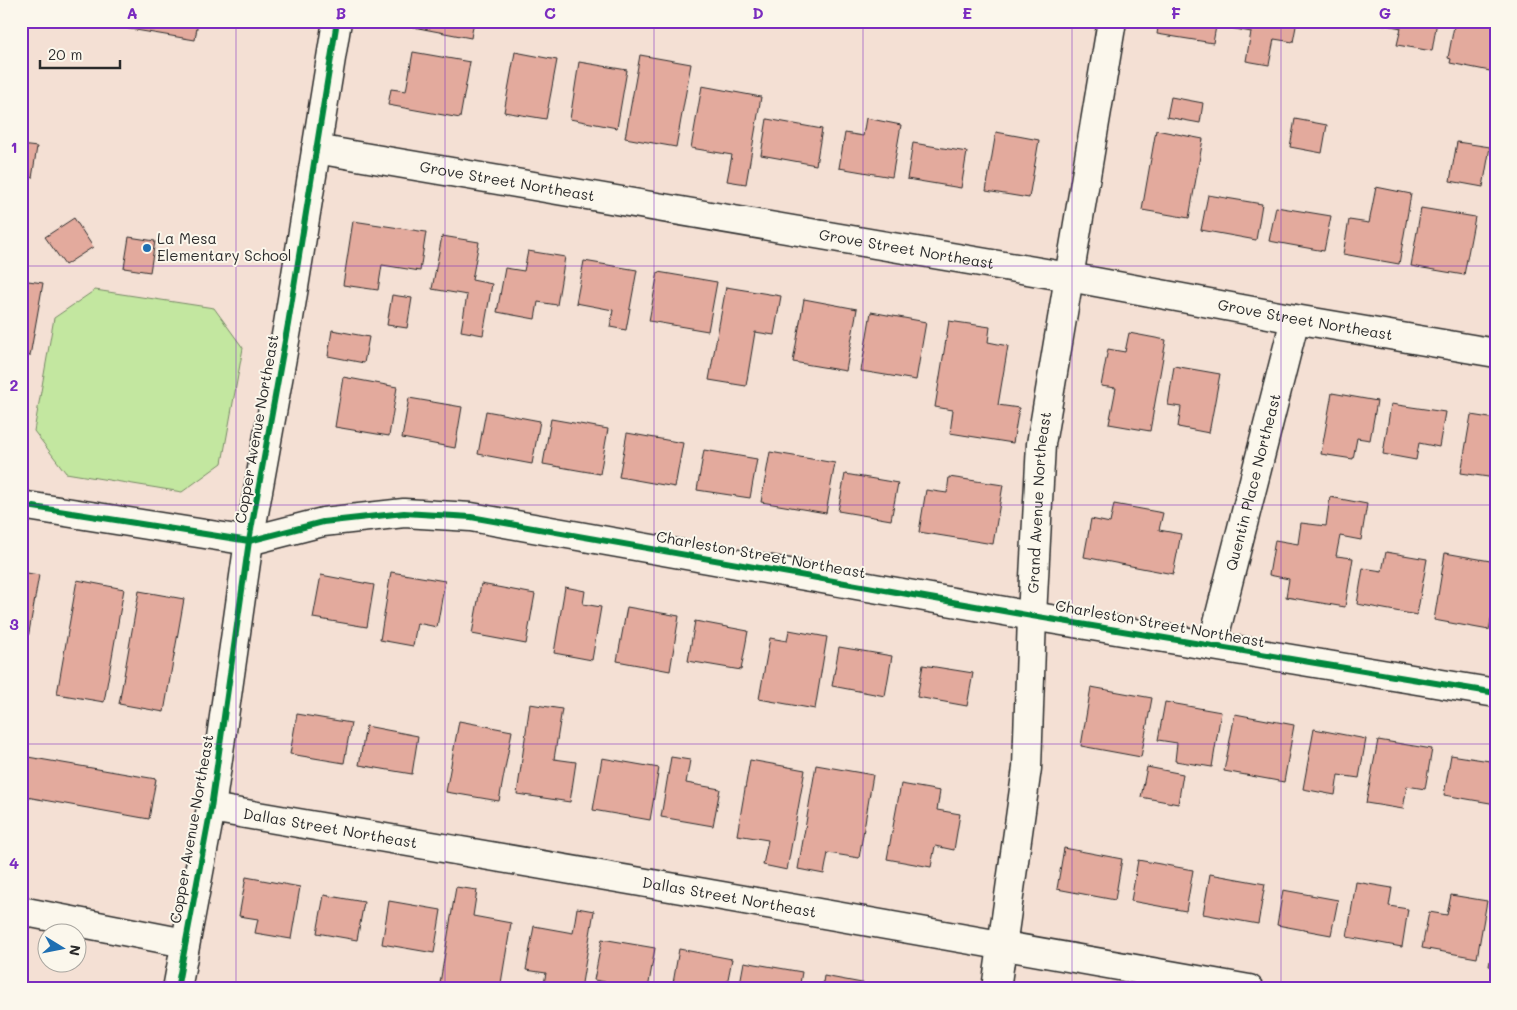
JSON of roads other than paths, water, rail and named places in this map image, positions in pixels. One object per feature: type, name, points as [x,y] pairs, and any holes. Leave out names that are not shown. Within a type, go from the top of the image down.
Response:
[{"type":"street","name":"Copper Avenue Northeast","points":[[177,989],[210,808],[249,541],[288,324],[337,21]]},
{"type":"street","name":"Grand Avenue Northeast","points":[[996,989],[1027,768],[1032,616],[1041,444],[1112,21]]},
{"type":"street","name":"Grove Street Northeast","points":[[316,149],[1068,277],[1496,354]]},
{"type":"street","name":"Quentin Place Northeast","points":[[1212,646],[1295,319]]},
{"type":"street","name":"Charleston Street Northeast","points":[[21,505],[249,541],[323,522],[404,513],[471,517],[1032,616],[1496,693]]},
{"type":"street","name":"Dallas Street Northeast","points":[[210,808],[1249,989]]},
{"type":"street","points":[[21,911],[185,943]]},
{"type":"place","name":"La Mesa Elementary School","points":[[147,248]]}]
